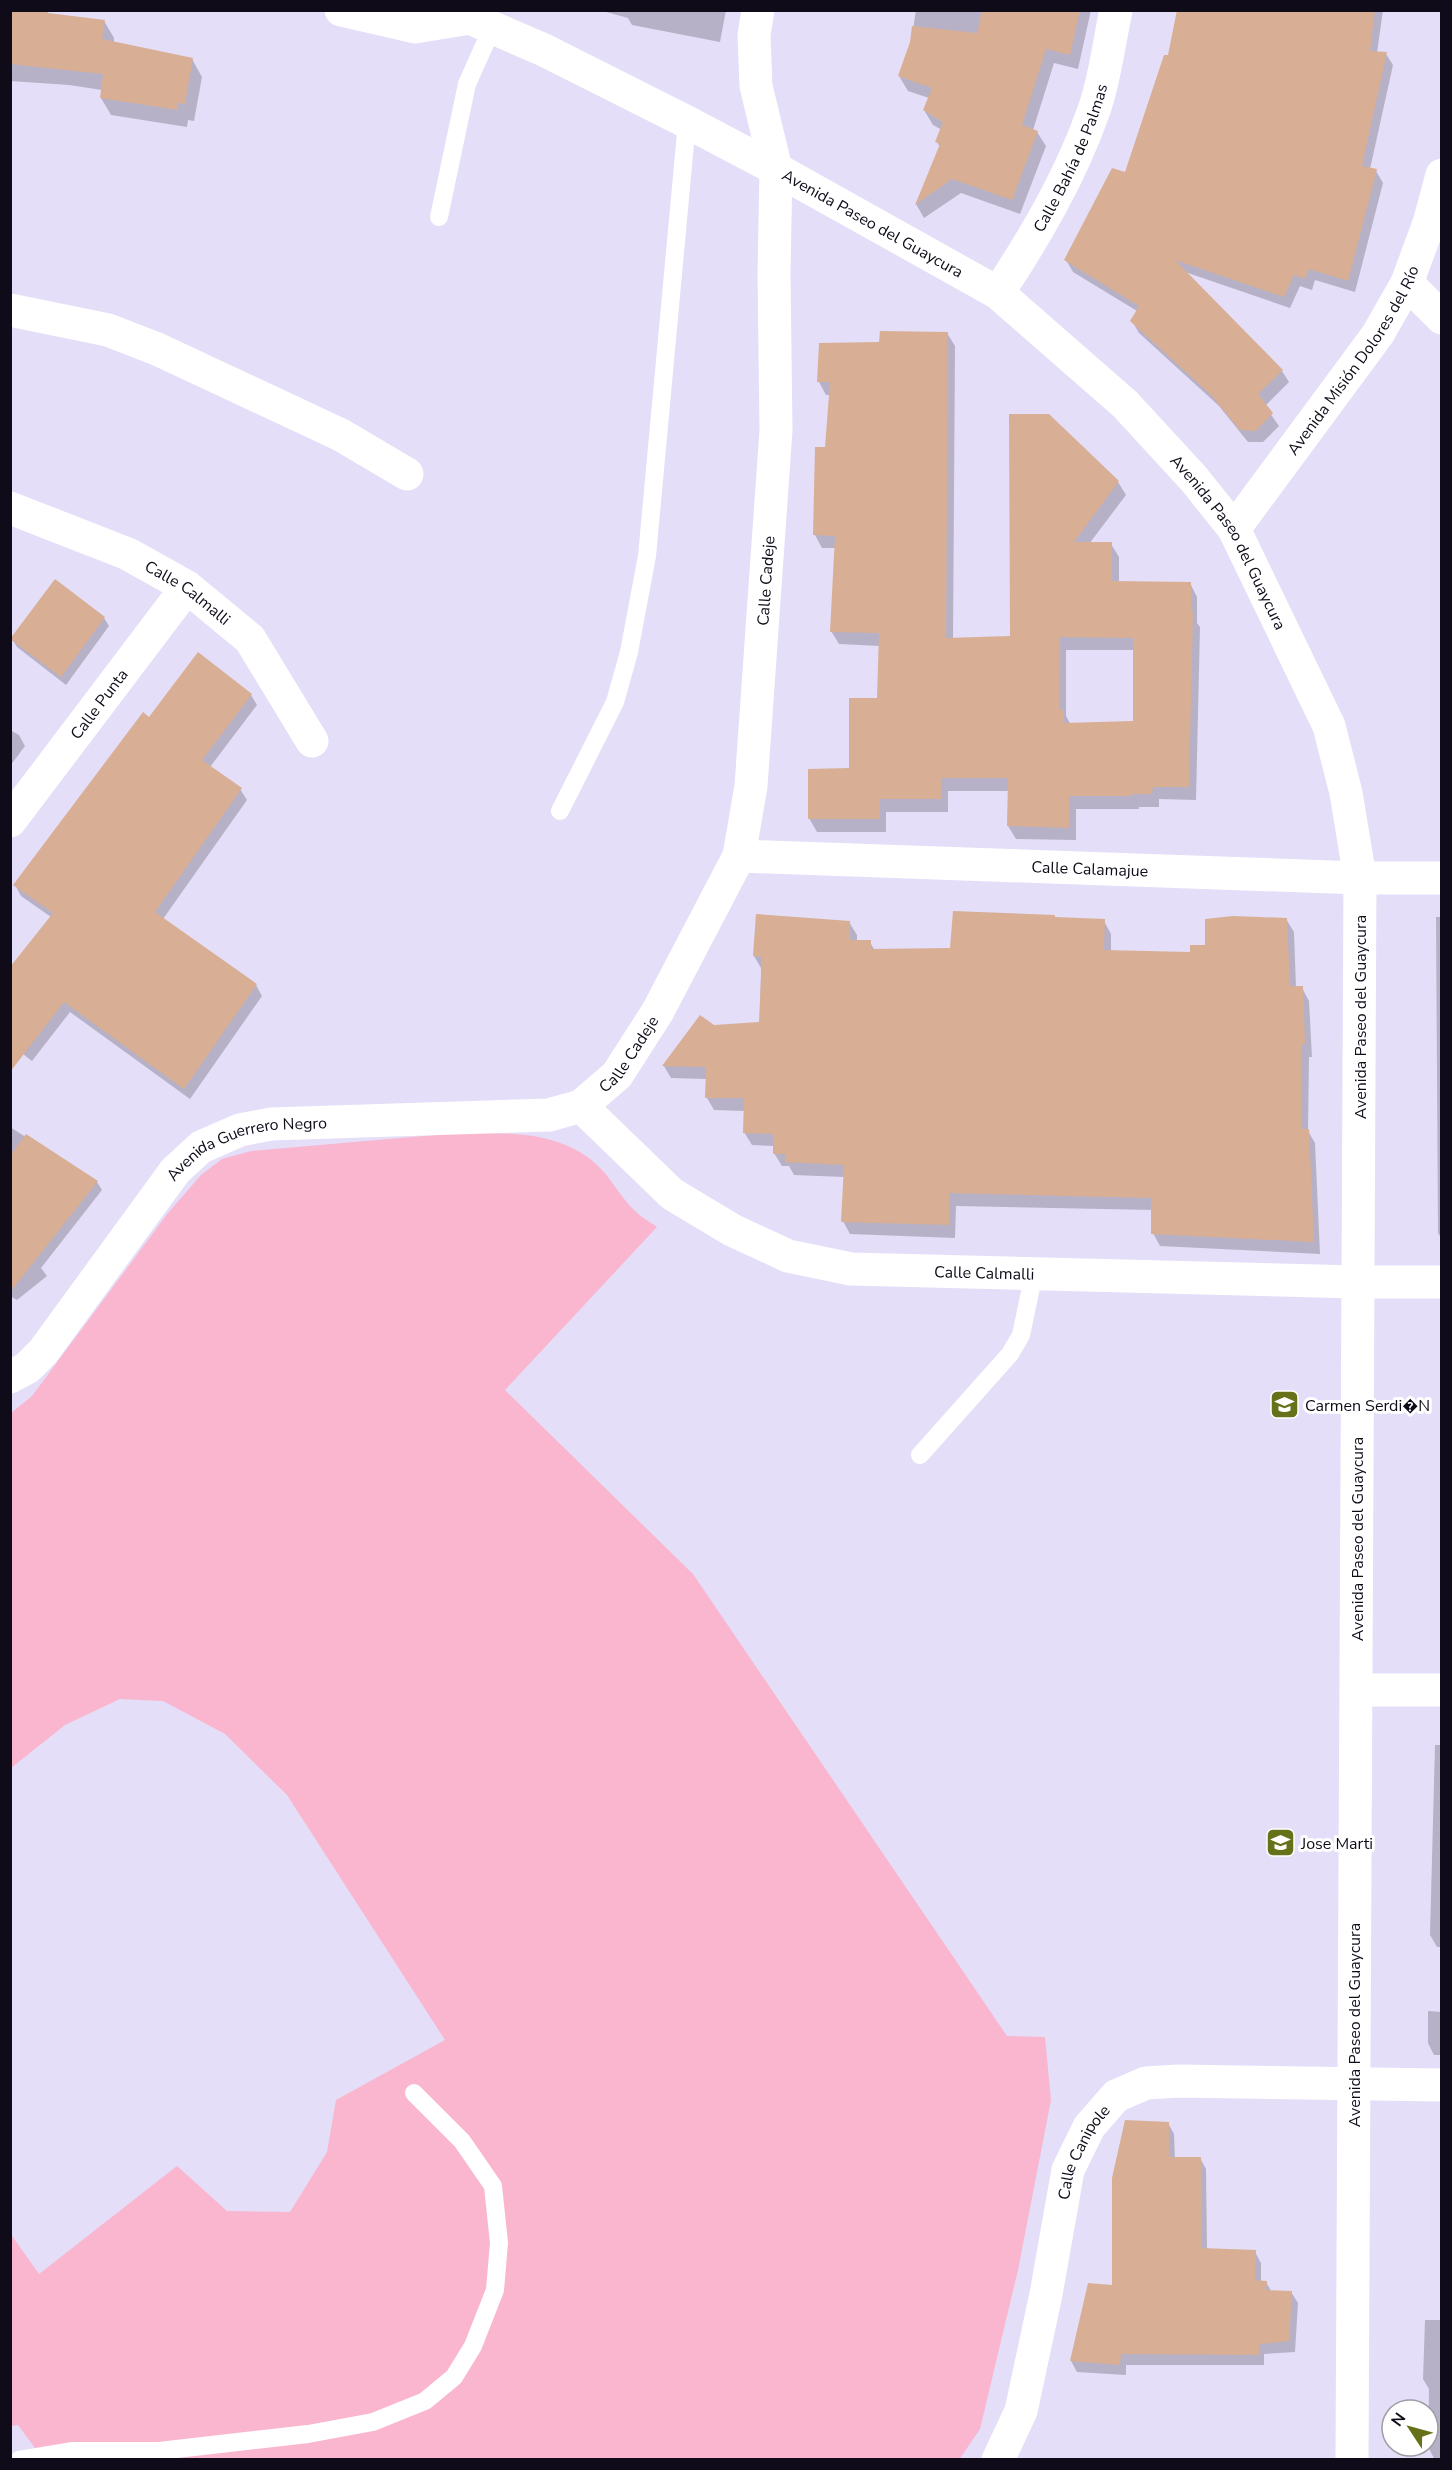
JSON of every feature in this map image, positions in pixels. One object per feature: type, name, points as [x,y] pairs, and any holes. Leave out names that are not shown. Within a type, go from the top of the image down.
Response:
[{"type":"street","points":[[341,10],[416,19],[474,19]]},
{"type":"street","name":"Calle Cadeje","points":[[581,1106],[617,1075],[658,1011],[739,856],[751,786],[776,430],[774,273],[776,169],[756,86],[754,34],[758,10]]},
{"type":"street","name":"Calle Bahía de Palmas","points":[[998,293],[1036,235],[1068,176],[1095,108],[1116,10]]},
{"type":"street","name":"Avenida Paseo del Guaycura","points":[[474,19],[554,54],[687,122],[998,293],[1125,404],[1194,479],[1234,529],[1329,726],[1347,793],[1360,878],[1352,2460]]},
{"type":"street","name":"Avenida Misión Dolores del Río","points":[[1234,529],[1378,334],[1407,283],[1429,223],[1442,175]]},
{"type":"street","points":[[1407,283],[1442,318]]},
{"type":"street","points":[[10,310],[108,330],[157,349],[341,435],[407,474]]},
{"type":"street","name":"Calle Calmalli","points":[[10,508],[128,554],[187,587],[250,639],[312,741]]},
{"type":"street","name":"Calle Punta","points":[[10,821],[187,587]]},
{"type":"street","name":"Calle Calamajue","points":[[739,856],[1360,878],[1442,878]]},
{"type":"street","name":"Calle Calmalli","points":[[581,1106],[672,1194],[732,1230],[788,1256],[851,1269],[1358,1282],[1442,1282]]},
{"type":"street","name":"Avenida Guerrero Negro","points":[[10,1377],[27,1368],[43,1352],[176,1171],[201,1147],[240,1130],[271,1124],[549,1115],[581,1106]]},
{"type":"street","points":[[1356,1690],[1442,1690]]},
{"type":"street","name":"Calle Canipole","points":[[998,2460],[1021,2411],[1046,2294],[1068,2170],[1089,2127],[1116,2096],[1146,2084],[1178,2081],[1442,2085]]},
{"type":"lane","points":[[439,217],[468,84],[474,19]]},
{"type":"lane","points":[[560,811],[615,702],[640,596],[648,544],[687,122]]},
{"type":"lane","points":[[920,1455],[1010,1354],[1022,1335],[1034,1273]]},
{"type":"lane","points":[[19,2460],[73,2451],[171,2450],[308,2434],[373,2422],[425,2401],[454,2377],[473,2346],[495,2290],[499,2243],[493,2186],[462,2141],[414,2093]]},
{"type":"shaded area","points":[[458,1133],[530,1136],[565,1145],[596,1164],[630,1205],[657,1227],[505,1390],[693,1574],[1007,2036],[1045,2037],[1051,2100],[1018,2270],[980,2429],[959,2460],[43,2459],[18,2425],[11,2426],[10,2233],[39,2274],[177,2166],[227,2211],[290,2212],[327,2152],[336,2100],[445,2040],[287,1795],[225,1734],[163,1701],[120,1699],[65,1725],[11,1768],[11,1413],[32,1396],[168,1213],[201,1175],[222,1159],[251,1151]]},
{"type":"building","points":[[10,10],[48,10],[48,13],[105,20],[102,39],[193,58],[185,104],[178,103],[178,110],[100,98],[103,74],[10,64]]},
{"type":"building","points":[[982,10],[1080,10],[1070,55],[1046,49],[1022,125],[1038,131],[1012,200],[952,179],[915,205],[940,144],[935,142],[943,122],[923,110],[932,88],[898,76],[910,42],[912,26],[977,33]]},
{"type":"building","points":[[1177,10],[1375,10],[1370,51],[1387,52],[1362,166],[1377,169],[1348,281],[1309,269],[1305,279],[1294,275],[1284,297],[1175,260],[1283,370],[1258,394],[1273,413],[1256,431],[1240,430],[1210,394],[1130,321],[1139,306],[1064,260],[1112,168],[1125,172],[1164,55],[1168,55]]},
{"type":"building","points":[[880,331],[948,332],[946,638],[1010,636],[1009,414],[1049,414],[1119,481],[1074,542],[1112,542],[1112,581],[1191,582],[1191,612],[1193,612],[1189,787],[1153,787],[1152,794],[1132,794],[1132,796],[1069,796],[1069,828],[1007,826],[1008,778],[941,778],[941,799],[880,799],[880,819],[808,819],[808,769],[849,768],[849,698],[877,698],[879,633],[830,632],[835,536],[813,535],[815,447],[825,447],[830,382],[817,382],[819,343],[879,342]],"holes":[[[1060,637],[1133,638],[1133,721],[1064,723],[1064,710],[1059,710]]]},
{"type":"building","points":[[55,579],[105,617],[61,677],[10,639]]},
{"type":"building","points":[[198,652],[252,694],[202,760],[242,788],[155,912],[257,984],[184,1089],[64,1002],[10,1072],[10,967],[53,913],[13,885],[143,712],[149,717]]},
{"type":"building","points":[[953,911],[1105,919],[1104,950],[1190,952],[1190,945],[1205,945],[1205,919],[1233,916],[1287,918],[1290,986],[1303,986],[1305,1044],[1302,1044],[1301,1129],[1309,1129],[1314,1242],[1151,1234],[1151,1198],[949,1193],[949,1225],[841,1222],[844,1165],[785,1162],[785,1154],[773,1154],[773,1134],[743,1133],[744,1098],[705,1098],[706,1067],[662,1066],[700,1015],[714,1025],[759,1022],[762,957],[753,956],[756,914],[850,921],[850,940],[871,940],[871,949],[950,948]]},
{"type":"building","points":[[26,1134],[98,1181],[10,1292],[10,1156]]},
{"type":"building","points":[[1125,2120],[1169,2122],[1169,2157],[1201,2157],[1202,2248],[1256,2250],[1255,2280],[1267,2281],[1266,2290],[1292,2291],[1289,2341],[1259,2344],[1259,2355],[1121,2354],[1120,2365],[1070,2361],[1088,2283],[1112,2285],[1112,2178]]},
{"type":"place","name":"Carmen Serdi�N","points":[[1284,1405]]},
{"type":"place","name":"Jose Marti","points":[[1280,1843]]}]
